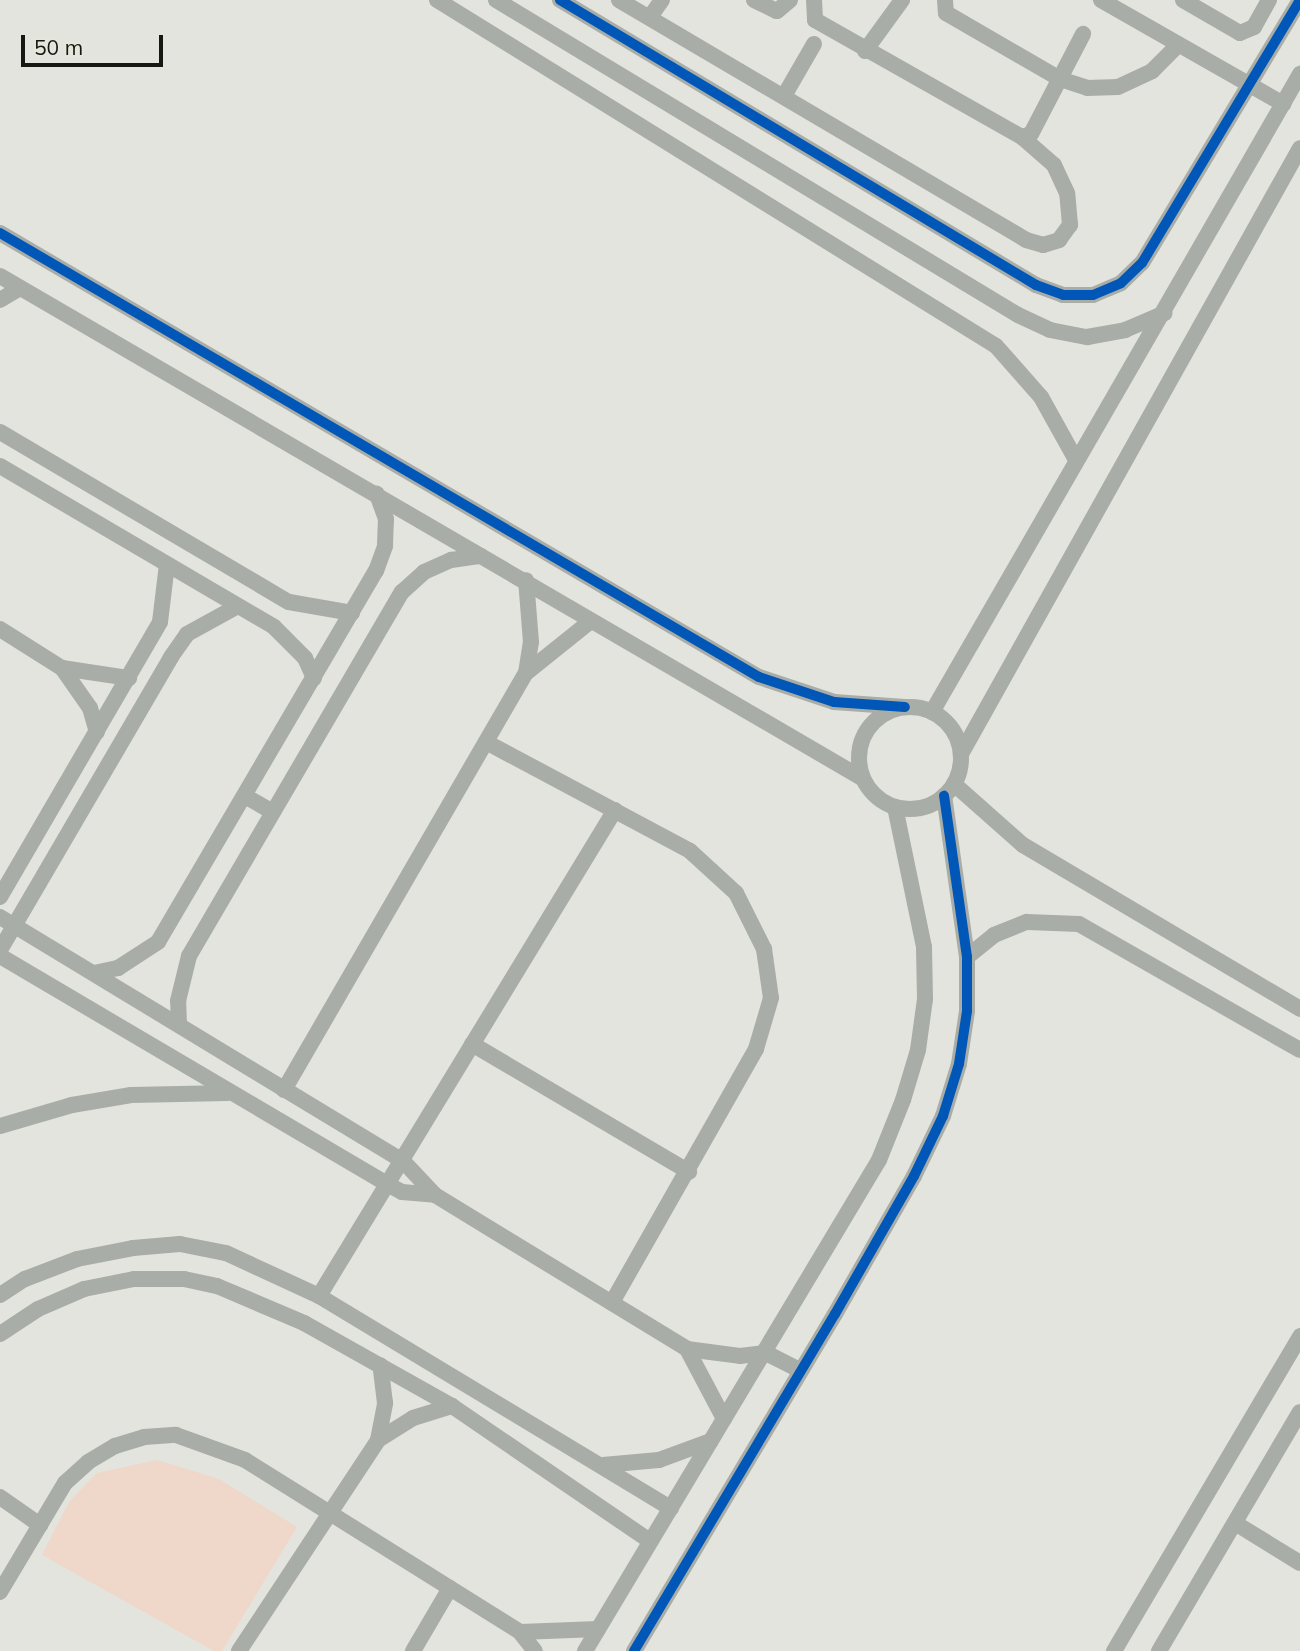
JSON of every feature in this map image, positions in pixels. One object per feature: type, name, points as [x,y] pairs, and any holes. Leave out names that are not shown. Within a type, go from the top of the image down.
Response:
[{"type":"street","points":[[437,0],[996,346],[1041,397],[1076,460]]},
{"type":"street","points":[[496,0],[1040,325],[1087,337],[1125,331],[1165,313]]},
{"type":"street","points":[[560,0],[1036,285],[1063,295],[1093,295],[1121,283],[1142,263],[1300,0]]},
{"type":"street","points":[[619,0],[1026,240],[1043,245],[1059,240],[1069,225],[1067,193],[1054,165],[1022,137],[865,51],[815,20],[814,0]]},
{"type":"street","points":[[650,17],[662,0]]},
{"type":"street","points":[[754,0],[777,11],[790,0]]},
{"type":"street","points":[[865,51],[902,0]]},
{"type":"street","points":[[945,0],[946,13],[1060,79],[1087,88],[1118,87],[1152,71],[1178,45]]},
{"type":"street","points":[[1101,0],[1283,104]]},
{"type":"street","points":[[1184,0],[1240,33],[1254,27],[1269,0]]},
{"type":"street","points":[[1022,137],[1031,134],[1083,34]]},
{"type":"street","points":[[784,96],[814,44]]},
{"type":"street","points":[[932,712],[1076,460],[1165,313],[1300,74]]},
{"type":"street","points":[[634,1651],[914,1176],[943,1116],[959,1065],[967,1011],[967,957],[949,790],[961,754],[1300,148]]},
{"type":"street","points":[[0,233],[779,688],[834,702],[905,707],[932,712],[955,734],[961,754]]},
{"type":"street","points":[[0,276],[862,778],[879,799],[895,807],[921,808],[949,790]]},
{"type":"street","points":[[0,300],[20,288]]},
{"type":"street","points":[[0,432],[289,601],[352,613]]},
{"type":"street","points":[[0,466],[274,627],[298,649],[314,678]]},
{"type":"street","points":[[94,973],[118,968],[158,942],[245,796],[352,613],[385,546],[386,519],[377,494]]},
{"type":"street","points":[[179,1025],[178,1001],[189,956],[402,592],[424,572],[452,560],[481,556]]},
{"type":"street","points":[[0,897],[160,622],[167,564]]},
{"type":"street","points":[[284,1090],[526,673],[531,642],[526,580]]},
{"type":"street","points":[[274,627],[289,601]]},
{"type":"street","points":[[0,950],[7,921],[187,634],[238,606]]},
{"type":"street","points":[[526,673],[591,621]]},
{"type":"street","points":[[0,629],[62,668],[90,708],[97,732]]},
{"type":"street","points":[[62,668],[129,678]]},
{"type":"street","points":[[862,778],[859,758],[869,728],[885,714],[905,707]]},
{"type":"street","points":[[486,742],[690,851],[736,893],[764,949],[771,998],[756,1049],[689,1172],[612,1303]]},
{"type":"street","points":[[949,790],[1023,845],[1300,1009]]},
{"type":"street","points":[[245,796],[273,812]]},
{"type":"street","points":[[585,1651],[766,1353],[879,1160],[918,1051],[925,999],[923,947],[895,807]]},
{"type":"street","points":[[319,1296],[615,810]]},
{"type":"street","points":[[967,957],[1010,927],[1044,920],[1079,924],[1300,1050]]},
{"type":"street","points":[[7,921],[402,1160],[435,1195],[687,1349],[740,1356],[766,1353],[801,1371]]},
{"type":"street","points":[[0,956],[387,1184],[402,1192],[435,1195]]},
{"type":"street","points":[[472,1044],[689,1172]]},
{"type":"street","points":[[0,1126],[72,1105],[131,1095],[232,1093]]},
{"type":"street","points":[[0,1295],[25,1279],[77,1259],[180,1244],[226,1253],[319,1296],[671,1508]]},
{"type":"street","points":[[0,1334],[38,1309],[85,1290],[134,1279],[184,1279],[247,1296],[452,1406],[650,1541]]},
{"type":"street","points":[[1114,1651],[1300,1336]]},
{"type":"street","points":[[687,1349],[724,1419]]},
{"type":"street","points":[[239,1651],[379,1440],[386,1403],[380,1365]]},
{"type":"street","points":[[379,1440],[413,1418],[452,1406]]},
{"type":"street","points":[[1158,1651],[1300,1412]]},
{"type":"street","points":[[0,1592],[65,1483],[88,1462],[115,1446],[145,1437],[176,1435],[245,1460],[520,1632],[535,1651]]},
{"type":"street","points":[[603,1465],[659,1460],[711,1441]]},
{"type":"street","points":[[0,1497],[40,1525]]},
{"type":"street","points":[[1235,1523],[1300,1563]]},
{"type":"street","points":[[413,1651],[450,1588]]},
{"type":"street","points":[[520,1632],[598,1629]]},
{"type":"shaded area","points":[[157,1460],[219,1479],[297,1527],[222,1651],[214,1651],[42,1555],[69,1502],[97,1473]]},
{"type":"cycle path","points":[[560,0],[1036,285],[1063,295],[1093,295],[1121,283],[1142,263],[1300,0]]},
{"type":"cycle path","points":[[0,233],[759,677],[834,702],[905,707]]},
{"type":"cycle path","points":[[634,1651],[835,1314],[914,1176],[943,1116],[959,1064],[967,1011],[967,957],[944,796]]}]
